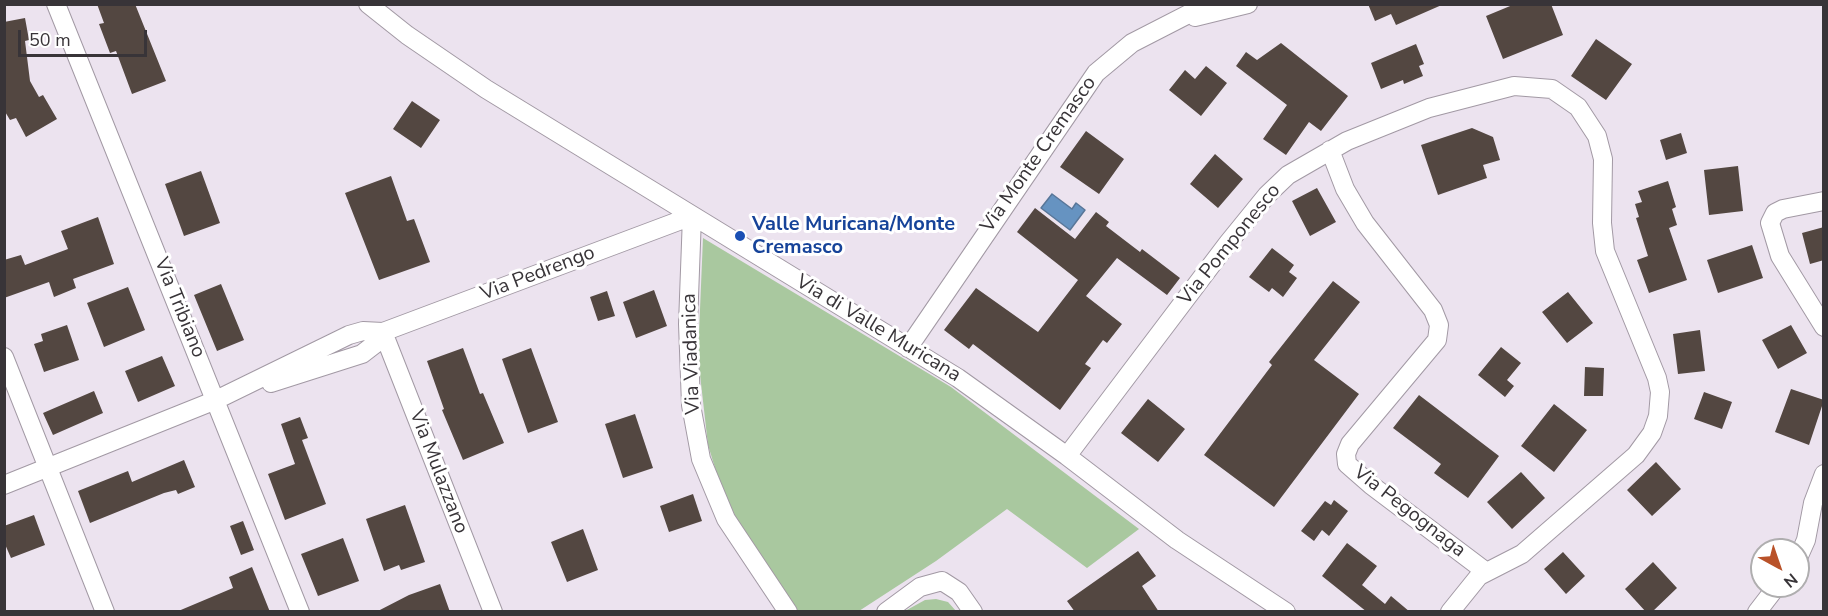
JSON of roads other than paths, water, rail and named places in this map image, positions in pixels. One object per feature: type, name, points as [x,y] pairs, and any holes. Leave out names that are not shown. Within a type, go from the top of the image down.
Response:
[{"type":"street","name":"Via Tribiano","points":[[56,4],[300,612]]},
{"type":"street","name":"Via di Valle Muricana","points":[[368,4],[486,89],[978,391],[1177,540],[1286,612]]},
{"type":"street","name":"Via Monte Cremasco","points":[[908,348],[1096,73],[1122,49],[1208,4]]},
{"type":"street","points":[[1173,22],[1248,4]]},
{"type":"street","name":"Via Pomponesco","points":[[1067,456],[1267,195],[1288,175],[1330,150],[1429,108],[1502,88],[1546,87],[1568,99],[1585,115],[1597,136],[1604,176],[1602,223],[1605,251],[1657,378],[1660,392],[1658,416],[1652,433],[1636,455],[1522,554],[1485,572],[1450,612]]},
{"type":"street","name":"Via Pegognaga","points":[[1330,150],[1345,189],[1365,224],[1429,305],[1439,325],[1437,340],[1350,444],[1346,454],[1347,464],[1485,572]]},
{"type":"street","points":[[1824,201],[1783,209],[1775,213],[1770,223],[1780,256],[1824,327]]},
{"type":"street","name":"Via Pedrengo","points":[[4,485],[216,400],[354,357],[374,346],[383,332],[692,216]]},
{"type":"street","name":"Via Viadanica","points":[[692,216],[688,324],[690,382],[691,405],[701,459],[726,519],[788,612]]},
{"type":"street","name":"Via Mulazzano","points":[[383,332],[493,612]]},
{"type":"street","points":[[4,357],[50,467],[105,612]]},
{"type":"street","points":[[1806,538],[1813,503],[1824,474]]},
{"type":"street","points":[[886,612],[920,587],[942,581],[959,592],[973,612]]},
{"type":"street","points":[[1757,612],[1768,598]]},
{"type":"water","points":[[1052,194],[1072,209],[1076,203],[1085,210],[1070,230],[1041,208]]},
{"type":"place","name":"Valle Muricana/Monte Cremasco","points":[[740,236]]}]
